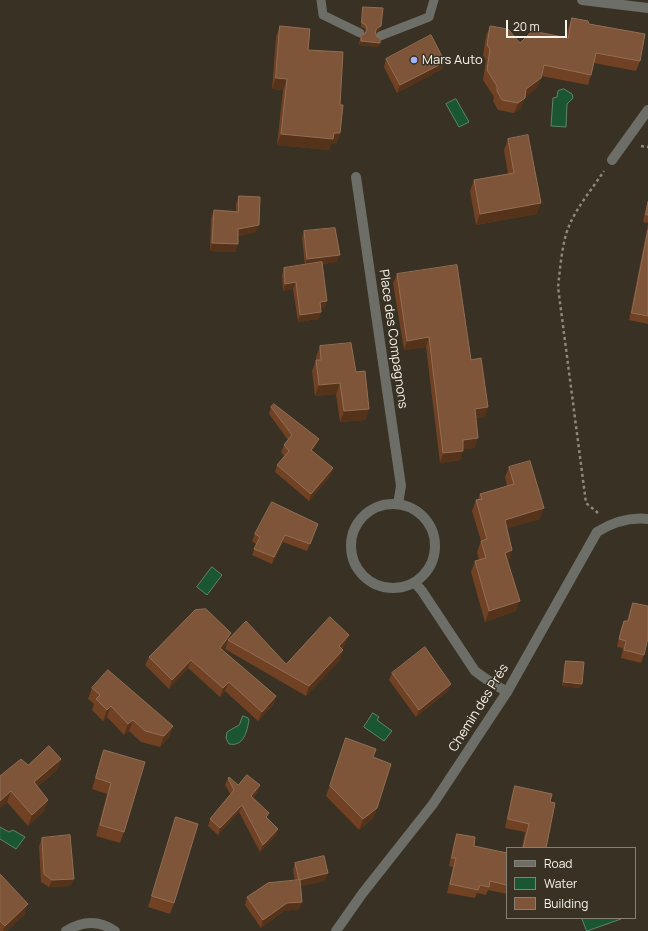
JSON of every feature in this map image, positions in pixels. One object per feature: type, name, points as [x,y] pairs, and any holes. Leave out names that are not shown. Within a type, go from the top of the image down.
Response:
[{"type":"street","points":[[582,0],[648,8]]},
{"type":"street","points":[[612,160],[648,110]]},
{"type":"street","name":"Place des Compagnons","points":[[356,177],[401,486],[398,504]]},
{"type":"street","points":[[398,504],[412,508],[424,518],[432,530],[435,545],[433,560],[426,572],[415,582],[403,587],[391,589],[376,585],[363,577],[354,565],[350,550],[352,535],[358,522],[369,511],[383,505],[398,504]]},
{"type":"street","name":"Chemin des Prés","points":[[336,931],[362,894],[433,804],[507,692],[598,532],[611,524],[637,518],[648,519]]},
{"type":"street","points":[[415,582],[475,671],[507,692]]},
{"type":"street","points":[[66,931],[76,925],[87,923],[106,925],[115,931]]},
{"type":"lane","points":[[321,0],[323,15],[360,33]]},
{"type":"lane","points":[[380,36],[429,17],[434,0]]},
{"type":"path","points":[[611,524],[586,503],[558,287],[563,252],[569,227],[582,203],[612,160]]},
{"type":"water","points":[[564,89],[572,94],[573,98],[567,104],[566,127],[551,126],[553,98],[557,97],[558,91]]},
{"type":"water","points":[[456,99],[469,122],[459,127],[446,104]]},
{"type":"water","points":[[212,567],[222,575],[207,595],[197,587]]},
{"type":"water","points":[[373,713],[379,717],[377,720],[392,731],[384,741],[364,727]]},
{"type":"water","points":[[243,716],[249,720],[244,737],[238,743],[229,744],[226,738],[227,732],[239,725]]},
{"type":"water","points":[[0,827],[9,832],[13,830],[25,837],[16,849],[0,839]]},
{"type":"water","points":[[582,919],[621,919],[587,931]]},
{"type":"building","points":[[363,7],[383,8],[381,26],[377,28],[375,32],[377,37],[380,38],[380,43],[361,41],[361,35],[365,34],[367,29],[366,25],[362,23]]},
{"type":"building","points":[[572,18],[588,21],[589,24],[645,34],[640,61],[596,53],[591,75],[544,65],[541,78],[526,89],[525,98],[518,103],[502,100],[497,91],[497,86],[487,70],[490,49],[487,45],[490,26],[508,29],[520,43],[532,31],[568,38]]},
{"type":"building","points":[[280,26],[310,29],[308,50],[343,52],[340,105],[343,105],[340,133],[334,133],[333,139],[281,134],[287,79],[276,78]]},
{"type":"building","points":[[431,35],[445,62],[400,85],[386,59]]},
{"type":"building","points":[[528,135],[541,203],[480,214],[474,180],[514,173],[508,139]]},
{"type":"building","points":[[239,196],[260,197],[259,225],[238,229],[238,244],[212,243],[214,210],[238,212]]},
{"type":"building","points":[[648,202],[648,215],[646,215]]},
{"type":"building","points":[[335,228],[340,255],[307,259],[304,231]]},
{"type":"building","points":[[648,230],[648,316],[632,313]]},
{"type":"building","points":[[322,262],[327,301],[320,302],[321,312],[300,315],[296,282],[285,284],[284,268]]},
{"type":"building","points":[[457,265],[471,360],[481,358],[488,407],[475,409],[478,438],[463,440],[463,451],[443,453],[429,337],[407,341],[397,274]]},
{"type":"building","points":[[351,343],[356,372],[365,371],[369,409],[344,411],[340,383],[319,385],[316,360],[321,360],[320,346]]},
{"type":"building","points":[[274,404],[319,439],[311,450],[333,468],[311,494],[277,465],[289,451],[284,445],[292,435],[271,407]]},
{"type":"building","points":[[530,461],[544,508],[505,520],[512,550],[505,553],[520,601],[489,611],[475,561],[486,558],[481,541],[487,539],[476,500],[482,499],[480,494],[514,484],[509,467]]},
{"type":"building","points":[[272,502],[318,524],[310,544],[285,535],[274,557],[254,549],[260,537],[255,534]]},
{"type":"building","points":[[633,603],[648,606],[648,638],[644,655],[624,650],[626,641],[619,639],[624,621],[628,621]]},
{"type":"building","points":[[206,609],[231,633],[220,648],[276,696],[262,712],[229,682],[223,688],[191,660],[172,680],[149,657],[195,610]]},
{"type":"building","points":[[330,617],[349,635],[339,646],[343,650],[309,686],[228,640],[246,621],[286,664]]},
{"type":"building","points":[[425,647],[451,684],[419,710],[392,673]]},
{"type":"building","points":[[566,661],[584,662],[582,684],[564,682]]},
{"type":"building","points":[[108,670],[173,726],[164,736],[145,731],[133,720],[128,724],[111,706],[107,710],[96,699],[100,695],[92,688]]},
{"type":"building","points":[[346,738],[376,749],[373,757],[391,764],[377,808],[363,819],[330,786]]},
{"type":"building","points":[[49,746],[61,759],[34,782],[48,800],[32,815],[11,791],[0,801],[0,776],[21,759],[28,765]]},
{"type":"building","points":[[104,750],[145,762],[124,832],[100,825],[111,783],[96,778]]},
{"type":"building","points":[[247,775],[260,785],[251,796],[269,813],[266,817],[278,829],[263,845],[242,805],[220,828],[210,819],[234,790],[228,778],[229,777],[238,785]]},
{"type":"building","points":[[515,786],[552,794],[550,802],[555,803],[546,847],[523,847],[529,824],[508,819]]},
{"type":"building","points":[[176,817],[198,824],[174,903],[152,896]]},
{"type":"building","points":[[457,834],[475,837],[474,846],[506,853],[506,885],[490,881],[489,887],[480,885],[478,890],[450,884],[456,858],[452,858]]},
{"type":"building","points":[[70,835],[74,879],[52,880],[44,874],[42,838]]},
{"type":"building","points":[[324,856],[328,873],[299,880],[295,863]]},
{"type":"building","points":[[0,874],[28,904],[5,926],[0,921]]},
{"type":"building","points":[[300,880],[302,902],[287,903],[263,920],[247,897],[268,883]]},
{"type":"place","name":"Mars Auto","points":[[414,60]]}]
